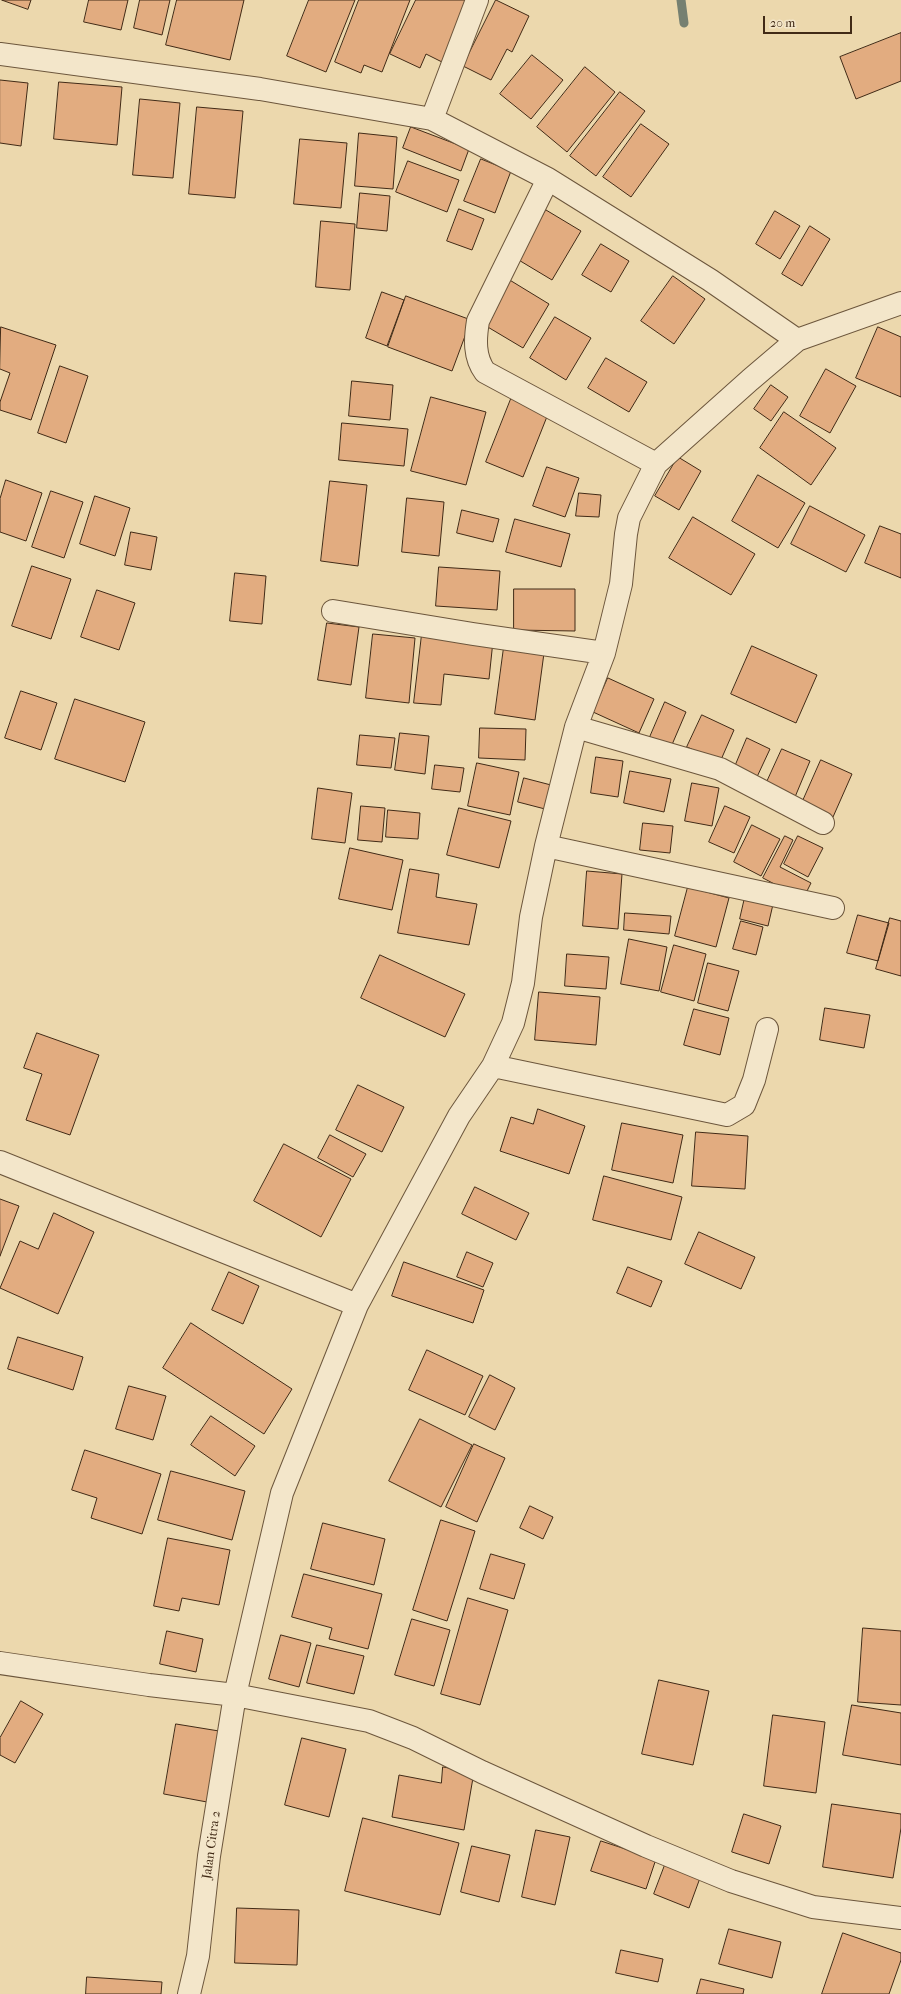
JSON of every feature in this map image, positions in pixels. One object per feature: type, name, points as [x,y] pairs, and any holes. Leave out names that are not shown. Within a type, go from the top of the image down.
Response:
[{"type":"street","points":[[432,119],[477,0]]},
{"type":"street","points":[[0,54],[260,89],[432,119],[548,179],[710,280],[797,340]]},
{"type":"street","points":[[548,179],[478,321],[476,335],[479,364],[484,372],[656,464],[797,340],[901,303]]},
{"type":"street","name":"Jalan Citra 2","points":[[189,1994],[198,1956],[209,1856],[235,1695],[282,1493],[357,1306],[458,1116],[493,1066],[513,1023],[524,983],[531,917],[546,846],[576,728],[604,653],[621,584],[629,518],[656,464]]},
{"type":"street","points":[[333,611],[473,634],[604,653]]},
{"type":"street","points":[[576,728],[720,769],[822,823]]},
{"type":"street","points":[[546,846],[833,908]]},
{"type":"street","points":[[493,1066],[727,1115],[744,1105],[754,1080],[767,1030]]},
{"type":"street","points":[[0,1162],[357,1306]]},
{"type":"street","points":[[0,1663],[149,1685],[235,1695],[369,1721],[413,1738],[482,1772],[731,1881],[813,1907],[901,1918]]},
{"type":"building","points":[[2,0],[31,0],[28,9]]},
{"type":"building","points":[[89,0],[128,0],[121,30],[84,22]]},
{"type":"building","points":[[140,0],[170,0],[162,35],[134,28]]},
{"type":"building","points":[[177,0],[244,0],[230,60],[166,45]]},
{"type":"building","points":[[309,0],[355,0],[326,72],[287,56]]},
{"type":"building","points":[[359,0],[410,0],[382,72],[364,65],[361,73],[335,62]]},
{"type":"building","points":[[416,0],[473,0],[444,63],[426,54],[420,68],[390,54]]},
{"type":"building","points":[[496,0],[529,16],[512,52],[507,49],[491,80],[463,66]]},
{"type":"building","points":[[901,33],[901,81],[856,99],[840,57]]},
{"type":"building","points":[[532,55],[563,80],[531,119],[500,94]]},
{"type":"building","points":[[585,67],[615,92],[567,152],[537,127]]},
{"type":"building","points":[[0,80],[28,83],[21,146],[0,143]]},
{"type":"building","points":[[59,82],[122,87],[117,145],[54,139]]},
{"type":"building","points":[[620,92],[645,111],[596,176],[570,156]]},
{"type":"building","points":[[140,99],[180,103],[173,178],[133,175]]},
{"type":"building","points":[[197,107],[243,111],[235,198],[189,194]]},
{"type":"building","points":[[641,124],[669,144],[631,197],[603,177]]},
{"type":"building","points":[[411,127],[469,149],[461,171],[403,148]]},
{"type":"building","points":[[359,133],[397,137],[393,189],[355,186]]},
{"type":"building","points":[[300,139],[347,143],[341,208],[294,204]]},
{"type":"building","points":[[481,159],[511,171],[495,213],[464,201]]},
{"type":"building","points":[[408,161],[459,180],[447,212],[396,192]]},
{"type":"building","points":[[360,193],[390,196],[387,231],[357,228]]},
{"type":"building","points":[[459,209],[484,219],[472,250],[447,241]]},
{"type":"building","points":[[546,210],[581,231],[552,280],[517,259]]},
{"type":"building","points":[[775,211],[800,226],[780,259],[756,244]]},
{"type":"building","points":[[321,221],[355,224],[350,290],[316,287]]},
{"type":"building","points":[[810,226],[830,239],[802,286],[782,274]]},
{"type":"building","points":[[601,244],[629,261],[611,292],[582,275]]},
{"type":"building","points":[[673,276],[705,299],[674,344],[641,321]]},
{"type":"building","points":[[508,279],[549,304],[523,348],[481,323]]},
{"type":"building","points":[[382,292],[404,300],[387,346],[366,338]]},
{"type":"building","points":[[406,296],[471,320],[452,371],[388,347]]},
{"type":"building","points":[[555,317],[591,338],[566,380],[530,358]]},
{"type":"building","points":[[1,327],[56,345],[31,420],[0,410],[0,402],[10,373],[0,369]]},
{"type":"building","points":[[878,327],[901,337],[901,397],[856,378]]},
{"type":"building","points":[[606,358],[647,382],[629,412],[588,388]]},
{"type":"building","points":[[60,366],[88,376],[66,443],[38,433]]},
{"type":"building","points":[[826,369],[856,386],[830,433],[800,416]]},
{"type":"building","points":[[352,381],[393,385],[390,420],[349,416]]},
{"type":"building","points":[[771,385],[788,397],[771,421],[754,409]]},
{"type":"building","points":[[513,394],[550,409],[523,477],[486,462]]},
{"type":"building","points":[[431,397],[486,412],[466,485],[411,471]]},
{"type":"building","points":[[784,412],[836,448],[811,485],[760,448]]},
{"type":"building","points":[[342,423],[408,429],[404,466],[339,460]]},
{"type":"building","points":[[678,457],[701,471],[679,510],[655,496]]},
{"type":"building","points":[[547,467],[579,478],[565,517],[533,506]]},
{"type":"building","points":[[758,475],[805,503],[778,548],[732,521]]},
{"type":"building","points":[[6,480],[42,493],[26,541],[0,532],[0,499]]},
{"type":"building","points":[[330,481],[367,485],[358,566],[321,561]]},
{"type":"building","points":[[51,491],[83,502],[64,558],[32,547]]},
{"type":"building","points":[[579,493],[601,495],[599,517],[576,516]]},
{"type":"building","points":[[95,496],[130,508],[115,556],[80,544]]},
{"type":"building","points":[[407,498],[444,502],[439,556],[402,552]]},
{"type":"building","points":[[810,506],[865,535],[846,572],[791,544]]},
{"type":"building","points":[[462,510],[499,519],[493,542],[457,533]]},
{"type":"building","points":[[693,517],[755,554],[731,595],[669,558]]},
{"type":"building","points":[[515,519],[570,534],[561,567],[506,552]]},
{"type":"building","points":[[880,526],[901,534],[901,578],[865,563]]},
{"type":"building","points":[[131,532],[157,537],[151,570],[125,565]]},
{"type":"building","points":[[32,566],[71,579],[51,639],[12,626]]},
{"type":"building","points":[[439,567],[500,571],[497,610],[436,606]]},
{"type":"building","points":[[235,573],[266,576],[262,624],[230,621]]},
{"type":"building","points":[[514,589],[575,589],[575,631],[514,630]]},
{"type":"building","points":[[97,590],[135,603],[119,650],[81,637]]},
{"type":"building","points":[[327,623],[359,627],[351,685],[318,680]]},
{"type":"building","points":[[373,634],[415,638],[409,703],[366,698]]},
{"type":"building","points":[[422,634],[493,641],[489,679],[444,674],[441,705],[414,703]]},
{"type":"building","points":[[752,646],[817,675],[796,723],[731,694]]},
{"type":"building","points":[[504,647],[544,653],[535,720],[495,714]]},
{"type":"building","points":[[608,678],[654,699],[639,733],[593,712]]},
{"type":"building","points":[[21,691],[57,703],[41,750],[5,738]]},
{"type":"building","points":[[75,699],[145,722],[125,782],[55,759]]},
{"type":"building","points":[[665,702],[686,712],[671,747],[650,737]]},
{"type":"building","points":[[702,715],[734,730],[720,762],[687,747]]},
{"type":"building","points":[[480,728],[526,729],[525,760],[479,758]]},
{"type":"building","points":[[400,733],[429,736],[425,774],[395,770]]},
{"type":"building","points":[[360,735],[395,738],[391,768],[357,765]]},
{"type":"building","points":[[747,738],[770,749],[756,779],[734,769]]},
{"type":"building","points":[[782,749],[810,761],[795,797],[766,784]]},
{"type":"building","points":[[596,757],[623,761],[618,797],[591,793]]},
{"type":"building","points":[[821,760],[852,774],[833,817],[802,803]]},
{"type":"building","points":[[477,763],[519,772],[510,815],[468,806]]},
{"type":"building","points":[[435,765],[464,768],[460,792],[432,789]]},
{"type":"building","points":[[630,771],[671,779],[664,812],[624,803]]},
{"type":"building","points":[[524,778],[551,785],[545,809],[518,802]]},
{"type":"building","points":[[692,783],[719,788],[712,826],[685,821]]},
{"type":"building","points":[[318,788],[352,793],[345,843],[312,839]]},
{"type":"building","points":[[361,806],[385,808],[382,842],[358,840]]},
{"type":"building","points":[[725,806],[750,817],[734,853],[709,842]]},
{"type":"building","points":[[459,808],[511,821],[499,868],[447,855]]},
{"type":"building","points":[[388,810],[420,813],[418,839],[386,837]]},
{"type":"building","points":[[643,823],[673,826],[670,853],[640,850]]},
{"type":"building","points":[[752,825],[780,839],[761,876],[734,862]]},
{"type":"building","points":[[785,836],[793,840],[780,867],[811,883],[803,899],[763,878]]},
{"type":"building","points":[[798,836],[823,848],[808,877],[784,864]]},
{"type":"building","points":[[350,848],[403,860],[392,910],[339,899]]},
{"type":"building","points":[[410,869],[439,874],[436,897],[477,904],[469,945],[398,933]]},
{"type":"building","points":[[587,871],[622,874],[618,929],[583,926]]},
{"type":"building","points":[[688,887],[729,898],[716,947],[675,936]]},
{"type":"building","points":[[746,893],[774,900],[768,926],[740,919]]},
{"type":"building","points":[[625,913],[671,916],[669,934],[624,930]]},
{"type":"building","points":[[858,915],[889,923],[878,961],[847,953]]},
{"type":"building","points":[[890,918],[901,921],[901,976],[876,969]]},
{"type":"building","points":[[741,921],[763,927],[756,955],[733,949]]},
{"type":"building","points":[[629,939],[667,947],[659,991],[621,984]]},
{"type":"building","points":[[674,945],[706,954],[694,1001],[661,992]]},
{"type":"building","points":[[567,954],[609,957],[606,989],[565,986]]},
{"type":"building","points":[[380,955],[465,994],[445,1037],[361,998]]},
{"type":"building","points":[[708,963],[739,971],[728,1011],[698,1003]]},
{"type":"building","points":[[539,992],[600,997],[596,1045],[535,1040]]},
{"type":"building","points":[[825,1008],[870,1015],[864,1048],[820,1040]]},
{"type":"building","points":[[694,1009],[729,1018],[720,1055],[684,1045]]},
{"type":"building","points":[[37,1033],[99,1055],[70,1135],[26,1120],[42,1074],[24,1068]]},
{"type":"building","points":[[358,1085],[404,1107],[382,1152],[336,1130]]},
{"type":"building","points":[[538,1109],[585,1126],[569,1174],[500,1151],[511,1117],[533,1124]]},
{"type":"building","points":[[622,1123],[683,1135],[673,1183],[612,1170]]},
{"type":"building","points":[[696,1132],[748,1136],[745,1189],[692,1186]]},
{"type":"building","points":[[330,1135],[366,1154],[353,1177],[318,1158]]},
{"type":"building","points":[[284,1144],[351,1179],[321,1237],[254,1201]]},
{"type":"building","points":[[604,1176],[682,1197],[671,1240],[593,1220]]},
{"type":"building","points":[[475,1187],[529,1213],[516,1240],[462,1214]]},
{"type":"building","points":[[0,1199],[19,1206],[0,1256]]},
{"type":"building","points":[[54,1213],[94,1232],[58,1314],[0,1288],[20,1241],[38,1249]]},
{"type":"building","points":[[699,1232],[755,1257],[741,1289],[685,1264]]},
{"type":"building","points":[[467,1252],[493,1263],[483,1287],[457,1277]]},
{"type":"building","points":[[404,1262],[484,1290],[473,1323],[392,1296]]},
{"type":"building","points":[[628,1267],[662,1281],[651,1307],[617,1293]]},
{"type":"building","points":[[229,1272],[259,1286],[243,1324],[212,1310]]},
{"type":"building","points":[[191,1323],[292,1389],[264,1434],[163,1368]]},
{"type":"building","points":[[18,1337],[83,1357],[73,1390],[8,1369]]},
{"type":"building","points":[[427,1350],[483,1376],[465,1415],[409,1390]]},
{"type":"building","points":[[490,1375],[515,1388],[495,1430],[469,1417]]},
{"type":"building","points":[[129,1386],[166,1396],[153,1440],[116,1429]]},
{"type":"building","points":[[211,1416],[255,1446],[235,1476],[191,1445]]},
{"type":"building","points":[[420,1419],[472,1445],[441,1507],[389,1481]]},
{"type":"building","points":[[474,1444],[505,1458],[477,1522],[446,1507]]},
{"type":"building","points":[[85,1450],[161,1474],[142,1534],[91,1518],[97,1498],[72,1490]]},
{"type":"building","points":[[171,1471],[245,1491],[232,1540],[158,1520]]},
{"type":"building","points":[[530,1506],[553,1517],[543,1539],[520,1528]]},
{"type":"building","points":[[441,1520],[475,1531],[447,1621],[413,1610]]},
{"type":"building","points":[[323,1523],[385,1539],[374,1585],[311,1569]]},
{"type":"building","points":[[168,1538],[230,1550],[219,1605],[182,1598],[179,1611],[154,1606]]},
{"type":"building","points":[[491,1554],[525,1564],[514,1599],[480,1589]]},
{"type":"building","points":[[304,1574],[382,1594],[368,1649],[329,1639],[332,1628],[292,1617]]},
{"type":"building","points":[[468,1598],[508,1610],[480,1705],[441,1694]]},
{"type":"building","points":[[412,1619],[450,1630],[434,1686],[395,1675]]},
{"type":"building","points":[[863,1628],[901,1631],[901,1705],[858,1702]]},
{"type":"building","points":[[167,1631],[203,1639],[196,1672],[160,1664]]},
{"type":"building","points":[[281,1635],[311,1643],[299,1687],[269,1679]]},
{"type":"building","points":[[317,1645],[364,1656],[354,1694],[307,1683]]},
{"type":"building","points":[[659,1680],[709,1691],[693,1765],[642,1754]]},
{"type":"building","points":[[21,1701],[43,1714],[15,1763],[0,1755],[0,1738]]},
{"type":"building","points":[[852,1705],[901,1713],[901,1765],[843,1755]]},
{"type":"building","points":[[773,1715],[825,1722],[816,1793],[764,1786]]},
{"type":"building","points":[[176,1724],[219,1731],[207,1802],[164,1794]]},
{"type":"building","points":[[302,1738],[346,1749],[329,1817],[285,1805]]},
{"type":"building","points":[[443,1767],[474,1772],[464,1830],[392,1817],[399,1775],[441,1783]]},
{"type":"building","points":[[832,1804],[901,1814],[901,1828],[893,1878],[823,1867]]},
{"type":"building","points":[[744,1814],[781,1826],[769,1864],[732,1852]]},
{"type":"building","points":[[363,1818],[459,1843],[440,1915],[345,1891]]},
{"type":"building","points":[[536,1830],[570,1837],[555,1905],[522,1897]]},
{"type":"building","points":[[601,1841],[656,1859],[646,1889],[591,1871]]},
{"type":"building","points":[[472,1846],[510,1855],[499,1902],[461,1892]]},
{"type":"building","points":[[665,1865],[700,1878],[689,1908],[654,1894]]},
{"type":"building","points":[[237,1908],[299,1910],[297,1965],[235,1963]]},
{"type":"building","points":[[729,1929],[781,1942],[772,1978],[719,1964]]},
{"type":"building","points":[[843,1933],[901,1953],[901,1960],[889,1994],[822,1994]]},
{"type":"building","points":[[621,1950],[663,1959],[658,1982],[616,1973]]},
{"type":"building","points":[[87,1977],[162,1982],[161,1994],[86,1994]]},
{"type":"building","points":[[701,1979],[744,1989],[743,1994],[697,1994]]},
{"type":"waterway","points":[[681,0],[684,23]]}]
